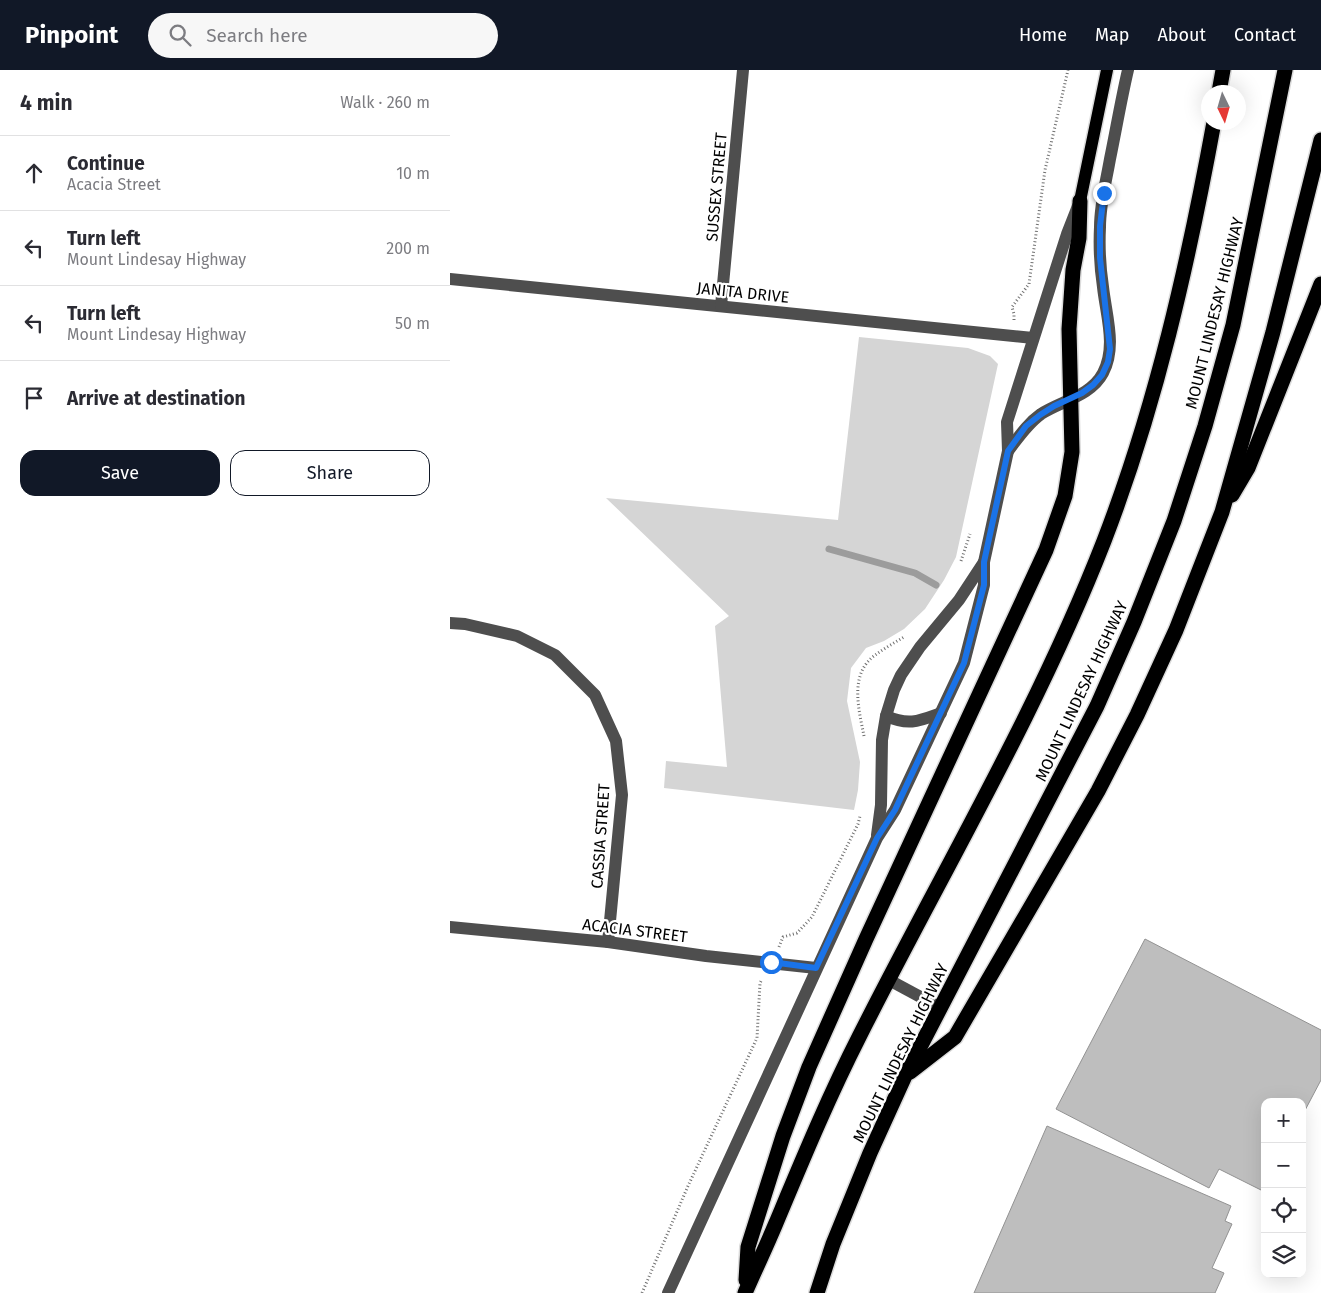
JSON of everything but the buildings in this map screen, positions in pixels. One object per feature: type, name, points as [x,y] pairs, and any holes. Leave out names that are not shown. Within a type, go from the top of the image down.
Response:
[{"type":"highway","points":[[1220,85],[1223,70]]},
{"type":"highway","name":"MOUNT LINDESAY HIGHWAY","points":[[817,1293],[833,1244],[870,1153],[905,1076],[1097,706],[1134,622],[1174,521],[1205,426],[1233,325],[1285,70]]},
{"type":"highway","points":[[745,1293],[820,1118],[888,980],[987,794],[1037,694],[1104,540],[1155,388],[1199,205],[1213,130]]},
{"type":"highway","points":[[905,1076],[955,1037],[1093,800],[1137,715],[1176,630],[1222,512],[1272,332],[1321,140]]},
{"type":"highway","points":[[745,1293],[748,1246],[783,1136],[809,1068],[866,939],[1046,550],[1058,519],[1065,496],[1072,452],[1070,307],[1080,201]]},
{"type":"highway","points":[[1222,512],[1248,468],[1321,284]]},
{"type":"main road","points":[[1080,201],[1107,70]]},
{"type":"street","name":"SUSSEX STREET","points":[[721,306],[743,70]]},
{"type":"street","points":[[1008,451],[1026,426],[1040,415],[1082,393],[1093,385],[1102,375],[1108,362],[1110,349],[1109,330],[1100,258],[1100,226],[1104,193],[1128,70]]},
{"type":"street","points":[[668,1293],[877,838],[895,810],[964,663],[984,585],[984,562],[1008,451],[1007,422],[1066,234],[1080,201]]},
{"type":"street","name":"JANITA DRIVE","points":[[450,279],[1033,338]]},
{"type":"street","points":[[877,838],[881,805],[882,740],[886,716],[894,690],[901,675],[920,647],[959,600],[984,562]]},
{"type":"street","name":"CASSIA STREET","points":[[450,623],[464,624],[517,636],[548,651],[555,655],[595,695],[616,741],[622,795],[608,942]]},
{"type":"street","points":[[886,716],[906,722],[917,722],[941,713]]},
{"type":"street","name":"ACACIA STREET","points":[[450,927],[608,942],[706,956],[816,968]]},
{"type":"street","points":[[888,980],[941,1008]]},
{"type":"path","points":[[1014,314],[1012,307],[1029,284],[1045,170],[1068,70]]},
{"type":"path","points":[[961,562],[972,527]]},
{"type":"path","points":[[864,738],[857,699],[859,676],[873,657],[909,634]]},
{"type":"path","points":[[642,1293],[688,1186],[757,1038],[760,983],[783,937],[797,933],[812,917],[858,824],[862,807]]},
{"type":"shaded area","points":[[859,337],[968,348],[990,356],[998,364],[956,557],[925,609],[904,629],[884,641],[866,648],[851,668],[847,701],[860,762],[854,810],[664,788],[666,761],[727,767],[715,626],[729,616],[606,498],[838,520]]},
{"type":"waterway","points":[[829,549],[915,573],[936,585]]},
{"type":"route","points":[[771,962],[816,968],[877,838],[895,810],[941,713],[964,663],[984,585],[984,562],[1008,451],[1026,426],[1040,415],[1082,393],[1093,385],[1102,375],[1108,362],[1110,349],[1109,330],[1100,258],[1100,226],[1104,193]]}]
